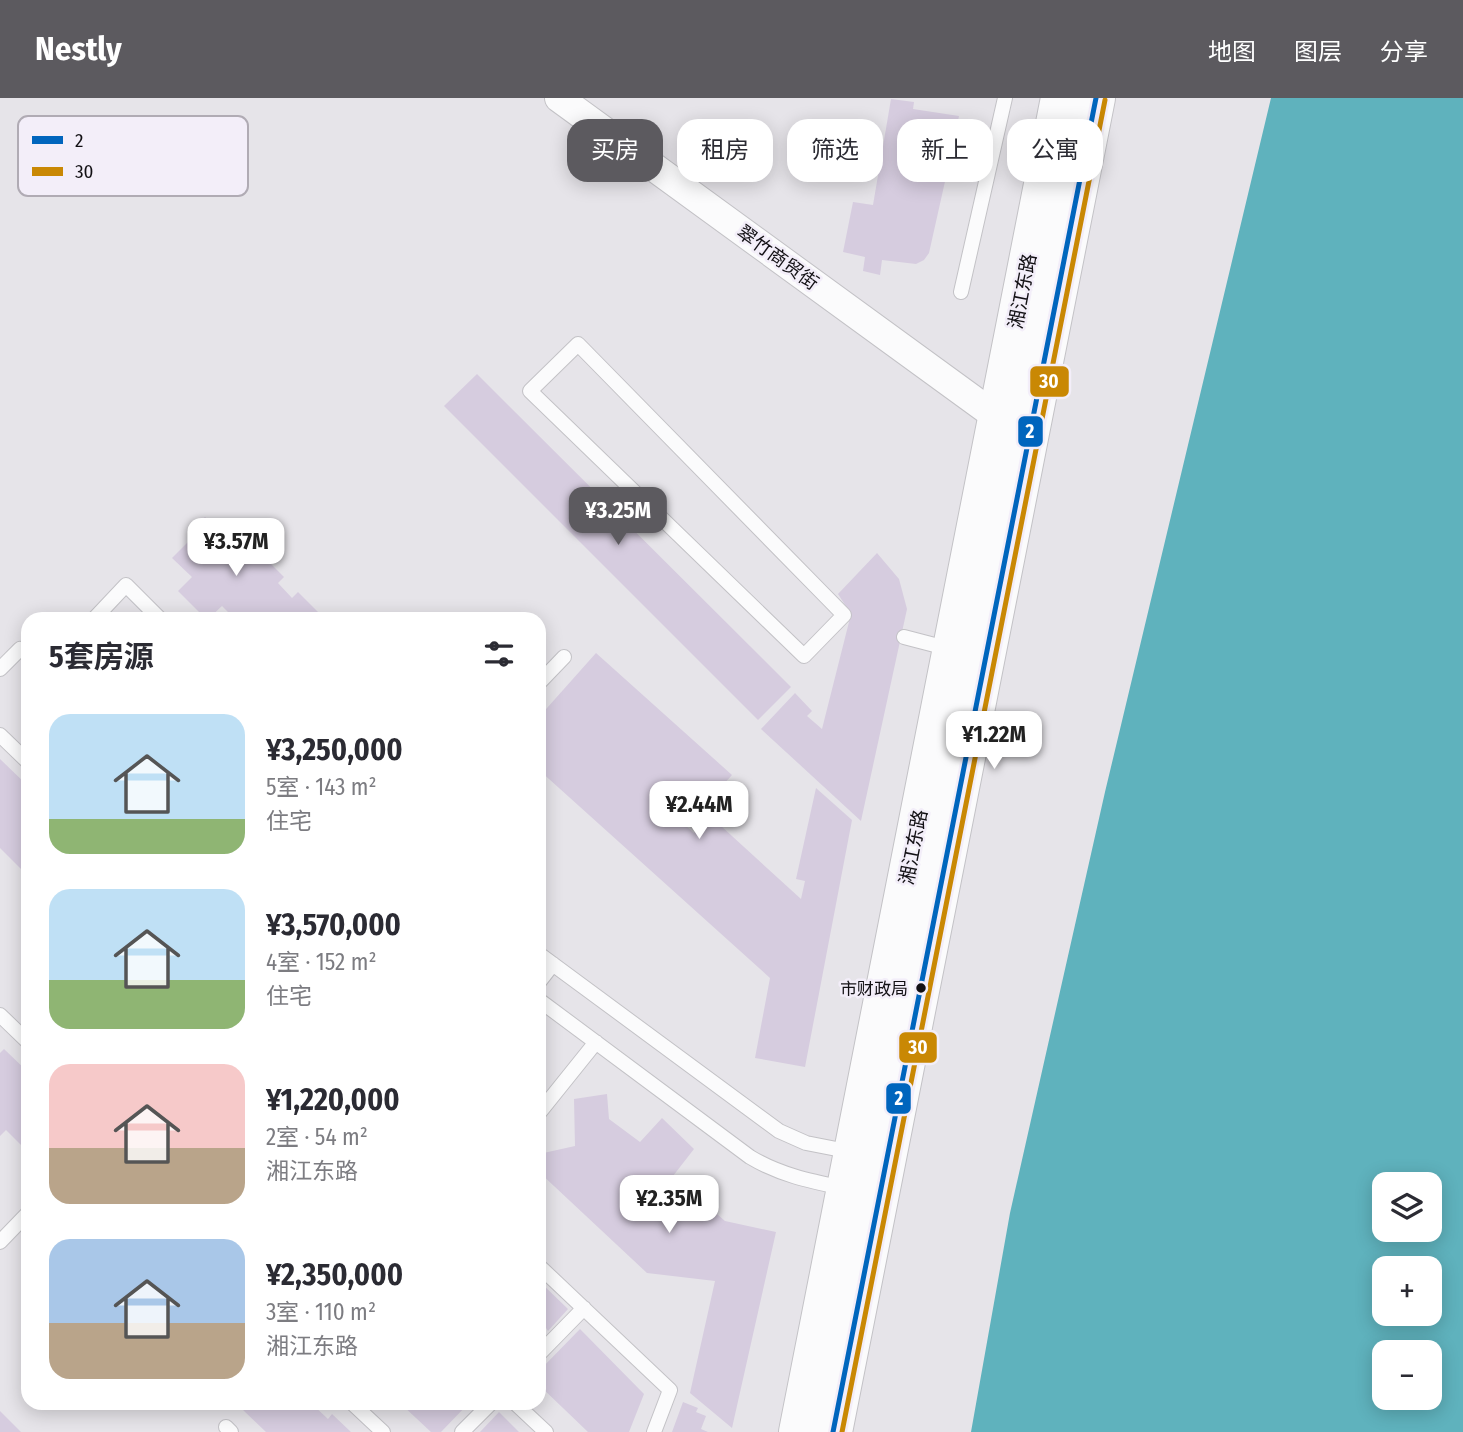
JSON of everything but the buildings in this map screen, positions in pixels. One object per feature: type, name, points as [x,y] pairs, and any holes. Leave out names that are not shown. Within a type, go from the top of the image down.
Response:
[{"type":"main road","name":"湘江东路","points":[[798,1432],[1060,98]]},
{"type":"main road","name":"湘江东路","points":[[833,1432],[1096,98]]},
{"type":"street","name":"翠竹商贸街","points":[[559,98],[997,417]]},
{"type":"lane","points":[[961,292],[1005,98]]},
{"type":"lane","points":[[578,344],[844,615],[804,656],[530,391],[578,344]]},
{"type":"lane","points":[[101,612],[126,585],[153,612]]},
{"type":"lane","points":[[904,637],[952,649]]},
{"type":"lane","points":[[0,669],[21,650]]},
{"type":"lane","points":[[546,676],[564,657]]},
{"type":"lane","points":[[0,735],[21,755]]},
{"type":"lane","points":[[546,959],[779,1131],[806,1143],[849,1170]]},
{"type":"lane","points":[[546,972],[552,964]]},
{"type":"lane","points":[[546,1005],[750,1157],[771,1169],[809,1181],[849,1170]]},
{"type":"lane","points":[[0,1015],[21,1035]]},
{"type":"lane","points":[[546,1104],[596,1042]]},
{"type":"lane","points":[[0,1241],[21,1220]]},
{"type":"lane","points":[[546,1273],[670,1390],[654,1432]]},
{"type":"lane","points":[[546,1347],[584,1308]]},
{"type":"lane","points":[[359,1410],[383,1432]]},
{"type":"lane","points":[[462,1432],[484,1410]]},
{"type":"lane","points":[[522,1410],[546,1432]]},
{"type":"water","points":[[1271,98],[1463,98],[1463,1432],[971,1432],[1010,1213],[1105,792]]},
{"type":"transit line","name":"2","points":[[833,1432],[1096,98]]},
{"type":"transit line","name":"30","points":[[842,1432],[1105,100]]},
{"type":"place","name":"市财政局","points":[[921,988]]}]
